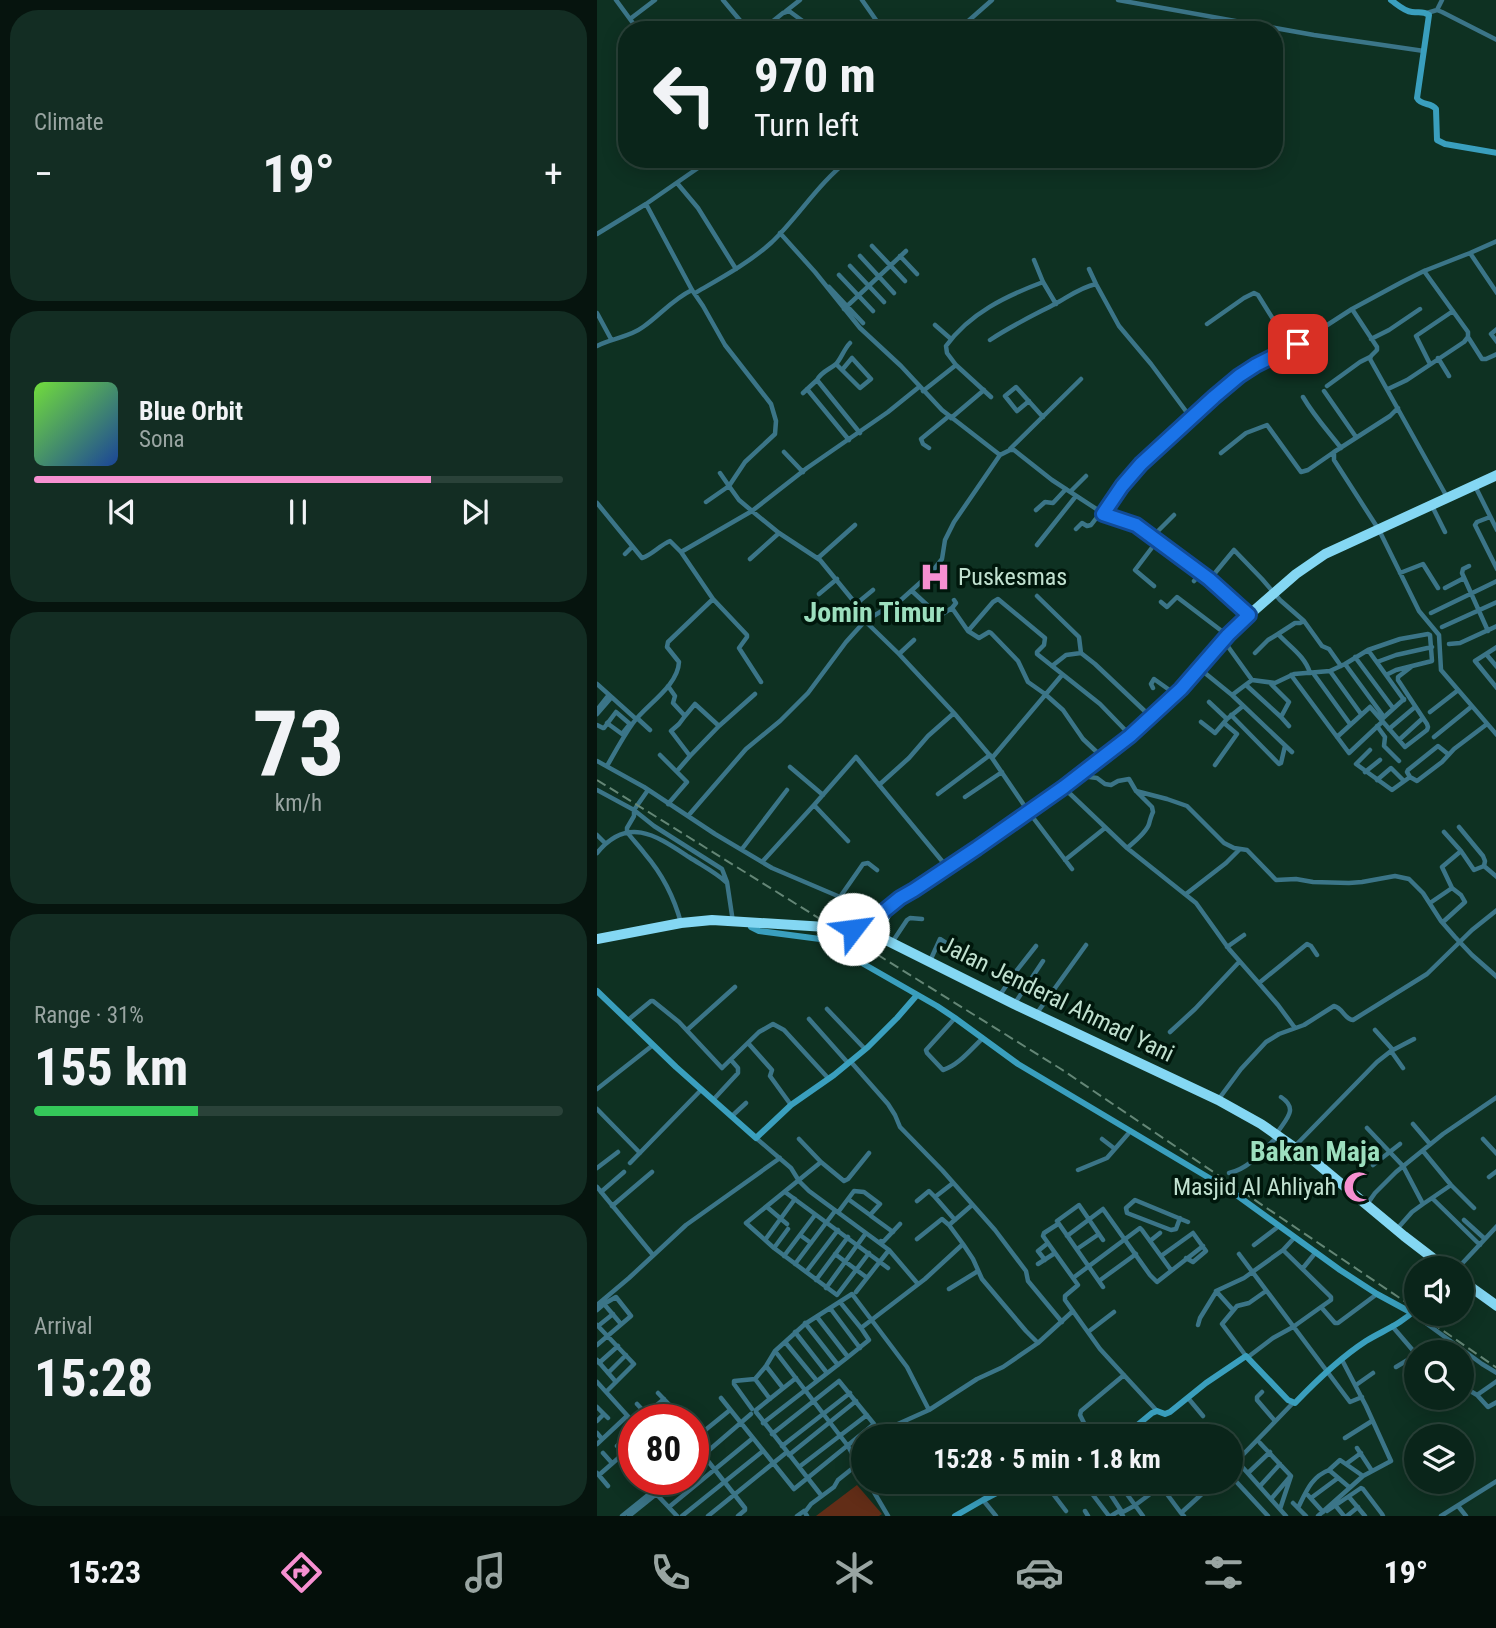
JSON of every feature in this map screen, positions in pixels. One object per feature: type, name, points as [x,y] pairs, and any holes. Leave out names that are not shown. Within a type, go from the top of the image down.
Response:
[{"type":"highway","points":[[866,930],[900,898],[1064,787],[1130,736],[1175,695],[1249,615],[1319,558],[1496,475]]},
{"type":"highway","points":[[597,941],[681,923],[712,920],[817,930],[866,930],[914,890]]},
{"type":"highway","points":[[597,941],[733,923]]},
{"type":"highway","points":[[866,930],[869,938],[1217,1105],[1276,1137],[1425,1256]]},
{"type":"highway","name":"Jalan Jenderal Ahmad Yani","points":[[866,930],[1014,1004],[1218,1100],[1295,1147],[1430,1256]]},
{"type":"highway","points":[[1474,1292],[1496,1308]]},
{"type":"street","points":[[616,0],[630,19],[655,0]]},
{"type":"street","points":[[723,0],[741,21]]},
{"type":"street","points":[[773,21],[800,0]]},
{"type":"street","points":[[872,0],[864,2],[877,21]]},
{"type":"street","points":[[968,21],[992,0]]},
{"type":"street","points":[[1118,0],[1236,21]]},
{"type":"street","points":[[1391,0],[1409,12],[1427,13],[1436,10],[1442,0]]},
{"type":"street","points":[[1436,10],[1495,37]]},
{"type":"street","points":[[786,11],[803,21]]},
{"type":"street","points":[[1427,13],[1429,18],[1417,97],[1420,102],[1436,109],[1437,140],[1445,144],[1496,153]]},
{"type":"street","points":[[1283,29],[1424,51]]},
{"type":"street","points":[[597,234],[647,204],[698,168]]},
{"type":"street","points":[[597,346],[644,326],[673,302],[736,269],[759,253],[840,168]]},
{"type":"street","points":[[677,183],[698,208],[736,269]]},
{"type":"street","points":[[647,204],[725,345],[771,404],[776,421],[775,434],[745,462],[729,486],[706,502]]},
{"type":"street","points":[[780,233],[863,323]]},
{"type":"street","points":[[1076,529],[1082,523],[1091,526],[1129,478],[1239,376],[1291,348],[1352,309],[1424,271],[1496,241]]},
{"type":"street","points":[[872,246],[905,281]]},
{"type":"street","points":[[846,307],[906,251]]},
{"type":"street","points":[[1470,253],[1495,290]]},
{"type":"street","points":[[860,256],[894,293]]},
{"type":"street","points":[[900,256],[917,274]]},
{"type":"street","points":[[1034,260],[1056,304]]},
{"type":"street","points":[[850,266],[884,302]]},
{"type":"street","points":[[1089,269],[1119,326],[1191,418]]},
{"type":"street","points":[[1424,271],[1468,332],[1468,337],[1482,359],[1496,354]]},
{"type":"street","points":[[839,275],[873,311]]},
{"type":"street","points":[[991,397],[956,365],[946,346],[972,319],[994,303],[1043,282]]},
{"type":"street","points":[[990,340],[1015,323],[1096,284]]},
{"type":"street","points":[[829,286],[860,328],[901,366],[921,389],[950,417],[1000,455]]},
{"type":"street","points":[[1207,324],[1254,293],[1258,295],[1291,348]]},
{"type":"street","points":[[1352,309],[1377,349],[1370,357],[1326,388],[1356,437]]},
{"type":"street","points":[[1371,339],[1420,309]]},
{"type":"street","points":[[1429,364],[1416,335],[1453,311]]},
{"type":"street","points":[[597,313],[611,340]]},
{"type":"street","points":[[935,326],[951,339]]},
{"type":"street","points":[[1496,329],[1491,333],[1496,342]]},
{"type":"street","points":[[1388,389],[1407,380],[1468,337]]},
{"type":"street","points":[[803,393],[822,373],[836,364],[850,343]]},
{"type":"street","points":[[1370,357],[1447,497]]},
{"type":"street","points":[[836,364],[842,370],[860,388],[871,380],[852,358],[842,370]]},
{"type":"street","points":[[1438,358],[1449,376]]},
{"type":"street","points":[[681,552],[752,511],[956,365]]},
{"type":"street","points":[[688,816],[746,750],[808,693],[865,621],[923,582],[941,561],[948,531],[1000,455],[1010,450],[1081,379]]},
{"type":"street","points":[[817,380],[860,433]]},
{"type":"street","points":[[1029,401],[1018,411],[1005,396],[1016,387],[1029,401],[1043,417]]},
{"type":"street","points":[[808,389],[849,440]]},
{"type":"street","points":[[929,448],[921,439],[984,390]]},
{"type":"street","points":[[1303,397],[1341,448]]},
{"type":"street","points":[[1221,453],[1246,433],[1267,425],[1301,472],[1306,471],[1398,408]]},
{"type":"street","points":[[1010,450],[1020,453],[1052,480],[1102,513],[1132,523],[1209,579],[1249,615]]},
{"type":"street","points":[[784,452],[803,472]]},
{"type":"street","points":[[1334,452],[1334,460],[1379,530],[1419,611],[1439,635],[1440,667],[1443,674],[1496,735]]},
{"type":"street","points":[[720,473],[739,500],[779,533],[818,558],[837,579],[865,621],[955,713],[991,756],[1072,869]]},
{"type":"street","points":[[1036,510],[1045,502],[1053,503],[1086,475]]},
{"type":"street","points":[[1475,485],[1496,530]]},
{"type":"street","points":[[1037,545],[1076,496]]},
{"type":"street","points":[[597,503],[642,558],[669,541],[681,552],[713,599],[747,635],[739,648],[761,682]]},
{"type":"street","points":[[1432,505],[1445,532]]},
{"type":"street","points":[[1153,586],[1135,570],[1154,539],[1174,515]]},
{"type":"street","points":[[1490,517],[1475,525],[1496,569]]},
{"type":"street","points":[[818,558],[855,525]]},
{"type":"street","points":[[750,559],[779,533]]},
{"type":"street","points":[[625,554],[632,547]]},
{"type":"street","points":[[1209,579],[1234,550],[1304,621],[1322,646],[1329,649],[1389,729],[1407,747],[1427,730],[1428,726],[1368,650]]},
{"type":"street","points":[[1400,573],[1421,563],[1441,588],[1464,578]]},
{"type":"street","points":[[1469,566],[1462,571],[1464,578],[1488,631]]},
{"type":"street","points":[[1194,581],[1201,573]]},
{"type":"street","points":[[819,594],[837,579]]},
{"type":"street","points":[[1431,612],[1496,581]]},
{"type":"street","points":[[856,604],[873,590]]},
{"type":"street","points":[[912,591],[939,616],[952,608],[956,603],[954,600]]},
{"type":"street","points":[[1037,596],[1079,638],[1081,653],[1152,717]]},
{"type":"street","points":[[1161,602],[1167,607],[1177,597],[1226,638],[1252,680],[1270,683],[1291,675],[1330,671],[1368,650],[1400,639],[1428,634],[1431,636],[1432,661],[1386,675]]},
{"type":"street","points":[[607,766],[636,718],[668,687],[680,664],[667,647],[668,642],[713,599]]},
{"type":"street","points":[[968,631],[997,599],[1045,638],[1044,645],[1037,653],[1100,704],[1130,736]]},
{"type":"street","points":[[1442,627],[1496,602]]},
{"type":"street","points":[[952,608],[968,631],[980,638],[990,632],[1018,661],[1028,682],[1063,710],[1083,739],[1102,758]]},
{"type":"street","points":[[1255,653],[1268,640],[1295,623],[1304,621]]},
{"type":"street","points":[[1449,644],[1460,643],[1496,626]]},
{"type":"street","points":[[1278,634],[1300,655],[1350,724]]},
{"type":"street","points":[[899,654],[914,640]]},
{"type":"street","points":[[1377,662],[1432,647]]},
{"type":"street","points":[[1496,647],[1475,662],[1496,688]]},
{"type":"street","points":[[1052,666],[1066,655],[1081,653]]},
{"type":"street","points":[[1486,653],[1496,667]]},
{"type":"street","points":[[1355,657],[1393,708]]},
{"type":"street","points":[[1406,698],[1398,679],[1413,666]]},
{"type":"street","points":[[1200,669],[1232,695],[1292,752]]},
{"type":"street","points":[[1330,671],[1361,714]]},
{"type":"street","points":[[938,794],[991,756],[1063,675]]},
{"type":"street","points":[[1291,675],[1350,753],[1406,698]]},
{"type":"street","points":[[1153,688],[1151,684],[1154,679],[1175,695]]},
{"type":"street","points":[[1232,695],[1252,680]]},
{"type":"street","points":[[1270,683],[1289,702],[1281,717]]},
{"type":"street","points":[[1246,685],[1289,726]]},
{"type":"street","points":[[668,687],[675,696],[672,702],[685,716]]},
{"type":"street","points":[[598,688],[650,730]]},
{"type":"street","points":[[1429,712],[1457,691]]},
{"type":"street","points":[[676,771],[719,726],[755,694]]},
{"type":"street","points":[[1209,702],[1279,764],[1285,746]]},
{"type":"street","points":[[690,756],[671,731],[683,721],[695,704],[719,726]]},
{"type":"street","points":[[1201,722],[1214,733],[1243,706]]},
{"type":"street","points":[[1337,737],[1371,706]]},
{"type":"street","points":[[1389,729],[1415,707]]},
{"type":"street","points":[[1434,737],[1471,708]]},
{"type":"street","points":[[597,725],[603,728],[607,723],[618,710],[630,724],[621,734],[607,723]]},
{"type":"street","points":[[879,785],[955,713]]},
{"type":"street","points":[[1399,740],[1423,718]]},
{"type":"street","points":[[1215,765],[1237,734],[1228,719]]},
{"type":"street","points":[[1448,754],[1438,746],[1407,773],[1417,781],[1487,724]]},
{"type":"street","points":[[1377,726],[1385,737],[1384,746],[1399,761]]},
{"type":"street","points":[[1370,750],[1356,764],[1365,772],[1392,790],[1410,777]]},
{"type":"street","points":[[660,755],[687,784],[668,804]]},
{"type":"street","points":[[762,862],[855,757],[948,868]]},
{"type":"street","points":[[1365,772],[1380,760]]},
{"type":"street","points":[[597,761],[762,862],[840,897],[866,930]]},
{"type":"street","points":[[790,767],[823,795]]},
{"type":"street","points":[[1377,780],[1391,768],[1404,781]]},
{"type":"street","points":[[965,797],[1002,772]]},
{"type":"street","points":[[1080,775],[1097,778],[1111,785],[1129,779],[1148,802],[1153,811],[1149,825],[1127,848]]},
{"type":"street","points":[[1064,787],[1127,848],[1201,909],[1227,947],[1295,1028]]},
{"type":"street","points":[[597,790],[634,810],[654,826],[722,869],[727,882],[733,923]]},
{"type":"street","points":[[648,790],[634,810],[627,832],[663,878],[681,923]]},
{"type":"street","points":[[742,849],[787,790]]},
{"type":"street","points":[[1137,791],[1187,806],[1224,843],[1250,852],[1272,877],[1279,880],[1349,883],[1396,876],[1413,881],[1471,955],[1496,974]]},
{"type":"street","points":[[814,805],[848,841]]},
{"type":"street","points":[[1459,827],[1483,856],[1484,866]]},
{"type":"street","points":[[1065,860],[1105,828]]},
{"type":"street","points":[[597,853],[605,843],[627,832],[643,832],[659,838],[727,882]]},
{"type":"street","points":[[1443,832],[1474,870],[1484,866]]},
{"type":"street","points":[[597,835],[605,843]]},
{"type":"street","points":[[1186,894],[1240,850]]},
{"type":"street","points":[[1443,922],[1465,902],[1452,888],[1442,866],[1461,851]]},
{"type":"street","points":[[840,897],[863,864],[868,863],[877,870]]},
{"type":"street","points":[[1484,866],[1496,877]]},
{"type":"street","points":[[1430,903],[1452,888]]},
{"type":"street","points":[[1218,1100],[1265,1042],[1315,1019],[1334,1006],[1353,1020],[1427,974],[1460,941],[1495,912]]},
{"type":"street","points":[[892,942],[907,919],[922,919]]},
{"type":"street","points":[[749,925],[759,931],[820,939],[917,995],[956,1018],[1027,1070],[1231,1191],[1377,1294],[1404,1306]]},
{"type":"street","points":[[1227,947],[1244,935]]},
{"type":"street","points":[[929,961],[940,939],[960,952]]},
{"type":"street","points":[[1259,983],[1307,944],[1317,956]]},
{"type":"street","points":[[1036,1014],[1086,945]]},
{"type":"street","points":[[1000,995],[1036,946]]},
{"type":"street","points":[[1014,1004],[1043,961]]},
{"type":"street","points":[[1170,1032],[1239,962]]},
{"type":"street","points":[[687,1030],[735,987]]},
{"type":"street","points":[[597,991],[701,1090],[795,1172],[799,1181],[809,1191],[889,1250],[918,1284]]},
{"type":"street","points":[[756,1138],[791,1105],[866,1049],[917,995]]},
{"type":"street","points":[[628,1020],[652,1000],[673,1015],[723,1068],[767,1027],[776,1025],[784,1030],[828,1078]]},
{"type":"street","points":[[827,1009],[866,1049]]},
{"type":"street","points":[[956,1018],[926,1050],[941,1069],[945,1071],[950,1068],[983,1038]]},
{"type":"street","points":[[809,1019],[887,1104],[900,1127],[995,1230],[1026,1271],[1028,1281],[1062,1322]]},
{"type":"street","points":[[1375,1030],[1403,1068]]},
{"type":"street","points":[[1295,1147],[1377,1062],[1414,1039]]},
{"type":"street","points":[[748,1043],[772,1070],[770,1076],[791,1105]]},
{"type":"street","points":[[597,1088],[653,1045]]},
{"type":"street","points":[[713,1100],[738,1073],[738,1068],[731,1060]]},
{"type":"street","points":[[630,1163],[701,1090]]},
{"type":"street","points":[[1229,1172],[1238,1171],[1253,1161],[1276,1137],[1290,1114],[1289,1102],[1281,1097]]},
{"type":"street","points":[[1367,1204],[1403,1166],[1443,1133],[1496,1097]]},
{"type":"street","points":[[732,1117],[746,1104]]},
{"type":"street","points":[[597,1109],[640,1153]]},
{"type":"street","points":[[1413,1124],[1430,1144]]},
{"type":"street","points":[[1120,1126],[1128,1134],[1137,1136]]},
{"type":"street","points":[[1367,1128],[1403,1166],[1423,1203]]},
{"type":"street","points":[[1078,1170],[1105,1158],[1128,1134]]},
{"type":"street","points":[[798,1139],[845,1182],[869,1153]]},
{"type":"street","points":[[1102,1139],[1115,1149]]},
{"type":"street","points":[[1483,1139],[1496,1154]]},
{"type":"street","points":[[1373,1165],[1400,1144]]},
{"type":"street","points":[[1423,1151],[1474,1208]]},
{"type":"street","points":[[597,1168],[618,1152]]},
{"type":"street","points":[[597,1308],[697,1216],[780,1158]]},
{"type":"street","points":[[821,1161],[746,1223],[837,1296],[869,1252]]},
{"type":"street","points":[[1489,1177],[1496,1171]]},
{"type":"street","points":[[624,1172],[599,1189],[653,1255]]},
{"type":"street","points":[[612,1206],[652,1172]]},
{"type":"street","points":[[935,1197],[953,1183]]},
{"type":"street","points":[[1396,1229],[1423,1203],[1451,1185]]},
{"type":"street","points":[[795,1264],[854,1191],[865,1192],[879,1203],[870,1215]]},
{"type":"street","points":[[917,1201],[929,1191],[955,1220]]},
{"type":"street","points":[[785,1192],[888,1268]]},
{"type":"street","points":[[1432,1198],[1480,1245]]},
{"type":"street","points":[[765,1240],[795,1199]]},
{"type":"street","points":[[848,1199],[893,1232]]},
{"type":"street","points":[[1180,1218],[1175,1231],[1126,1212],[1126,1208],[1133,1201],[1180,1218],[1188,1221]]},
{"type":"street","points":[[949,1224],[972,1205]]},
{"type":"street","points":[[1103,1240],[1078,1205],[1057,1220],[1103,1287]]},
{"type":"street","points":[[767,1207],[787,1227],[774,1248]]},
{"type":"street","points":[[1067,1236],[1103,1209],[1157,1282],[1203,1245],[1192,1233],[1161,1256]]},
{"type":"street","points":[[836,1211],[883,1242],[900,1224]]},
{"type":"street","points":[[784,1256],[815,1215]]},
{"type":"street","points":[[917,1239],[944,1219],[993,1292],[1038,1343]]},
{"type":"street","points":[[1072,1278],[1141,1228],[1144,1219]]},
{"type":"street","points":[[1464,1220],[1485,1239]]},
{"type":"street","points":[[1058,1224],[1043,1236],[1078,1287],[1064,1298],[1100,1349],[1157,1411],[1167,1413],[1331,1300],[1283,1250]]},
{"type":"street","points":[[1254,1245],[1279,1226]]},
{"type":"street","points":[[1469,1256],[1496,1226]]},
{"type":"street","points":[[1141,1228],[1171,1270]]},
{"type":"street","points":[[806,1272],[838,1230]]},
{"type":"street","points":[[826,1288],[866,1233]]},
{"type":"street","points":[[1150,1241],[1160,1233]]},
{"type":"street","points":[[1077,1250],[1099,1234]]},
{"type":"street","points":[[800,1235],[811,1243]]},
{"type":"street","points":[[816,1280],[848,1237]]},
{"type":"street","points":[[1198,1325],[1217,1290],[1237,1283],[1283,1250],[1295,1237]]},
{"type":"street","points":[[1045,1259],[1039,1250],[1048,1243]]},
{"type":"street","points":[[861,1328],[937,1269],[963,1244]]},
{"type":"street","points":[[821,1495],[734,1382],[755,1379],[775,1351],[805,1323],[853,1292],[889,1250]]},
{"type":"street","points":[[1303,1268],[1316,1252]]},
{"type":"street","points":[[1038,1264],[1055,1253]]},
{"type":"street","points":[[835,1254],[866,1278]]},
{"type":"street","points":[[1099,1281],[1136,1254]]},
{"type":"street","points":[[1239,1254],[1350,1402],[1362,1397]]},
{"type":"street","points":[[949,1289],[978,1271]]},
{"type":"street","points":[[845,1284],[907,1367],[929,1410]]},
{"type":"street","points":[[1266,1291],[1249,1303],[1237,1306],[1222,1324],[1247,1357],[1293,1403]]},
{"type":"street","points":[[1217,1292],[1233,1310]]},
{"type":"street","points":[[1321,1307],[1338,1323],[1377,1294]]},
{"type":"street","points":[[597,1308],[616,1297],[631,1314],[631,1317],[597,1345]]},
{"type":"street","points":[[763,1423],[860,1348],[869,1338],[840,1302]]},
{"type":"street","points":[[605,1304],[621,1325]]},
{"type":"street","points":[[830,1308],[860,1348]]},
{"type":"street","points":[[898,1424],[929,1410],[977,1379],[1003,1367],[1038,1343],[1073,1311]]},
{"type":"street","points":[[1088,1332],[1114,1312]]},
{"type":"street","points":[[606,1392],[634,1365],[598,1325],[613,1314]]},
{"type":"street","points":[[817,1316],[848,1357]]},
{"type":"street","points":[[1243,1455],[1293,1403],[1342,1360],[1366,1341],[1404,1320]]},
{"type":"street","points":[[805,1323],[838,1365]]},
{"type":"street","points":[[1392,1326],[1404,1340]]},
{"type":"street","points":[[1433,1326],[1496,1373]]},
{"type":"street","points":[[795,1332],[827,1373]]},
{"type":"street","points":[[785,1342],[817,1381]]},
{"type":"street","points":[[616,1382],[598,1362],[618,1346]]},
{"type":"street","points":[[721,1398],[793,1488],[850,1448],[775,1351]]},
{"type":"street","points":[[608,1373],[626,1355]]},
{"type":"street","points":[[1321,1515],[1363,1476],[1391,1461],[1342,1360]]},
{"type":"street","points":[[1396,1367],[1404,1362]]},
{"type":"street","points":[[766,1366],[783,1388]]},
{"type":"street","points":[[1356,1385],[1373,1373]]},
{"type":"street","points":[[1084,1424],[1081,1411],[1124,1375]]},
{"type":"street","points":[[709,1452],[796,1378]]},
{"type":"street","points":[[755,1379],[770,1399]]},
{"type":"street","points":[[772,1434],[839,1381],[873,1424]]},
{"type":"street","points":[[1477,1395],[1496,1381]]},
{"type":"street","points":[[597,1382],[618,1406]]},
{"type":"street","points":[[658,1392],[669,1404]]},
{"type":"street","points":[[1262,1392],[1257,1398],[1275,1421]]},
{"type":"street","points":[[782,1446],[850,1393]]},
{"type":"street","points":[[1474,1394],[1488,1406],[1496,1402]]},
{"type":"street","points":[[1187,1397],[1203,1416]]},
{"type":"street","points":[[658,1404],[664,1399]]},
{"type":"street","points":[[708,1516],[857,1401]]},
{"type":"street","points":[[597,1406],[606,1416],[597,1421]]},
{"type":"street","points":[[709,1428],[730,1410]]},
{"type":"street","points":[[1138,1424],[1157,1411]]},
{"type":"street","points":[[799,1467],[867,1415]]},
{"type":"street","points":[[1345,1438],[1372,1421]]},
{"type":"street","points":[[597,1444],[618,1424]]},
{"type":"street","points":[[597,1433],[602,1439]]},
{"type":"street","points":[[669,1507],[753,1438]]},
{"type":"street","points":[[1260,1443],[1291,1476]]},
{"type":"street","points":[[658,1495],[680,1516],[763,1451]]},
{"type":"street","points":[[1346,1464],[1359,1451],[1372,1471]]},
{"type":"street","points":[[1248,1473],[1270,1452]]},
{"type":"street","points":[[603,1453],[612,1464]]},
{"type":"street","points":[[608,1486],[598,1473],[618,1459]]},
{"type":"street","points":[[1298,1508],[1317,1476],[1330,1470],[1339,1460],[1363,1476]]},
{"type":"street","points":[[709,1462],[746,1509],[738,1516]]},
{"type":"street","points":[[1260,1486],[1280,1464]]},
{"type":"street","points":[[1243,1468],[1286,1516]]},
{"type":"street","points":[[797,1516],[806,1514],[821,1495],[834,1487],[838,1479],[851,1469]]},
{"type":"street","points":[[1330,1470],[1349,1487]]},
{"type":"street","points":[[1271,1499],[1291,1476]]},
{"type":"street","points":[[1280,1509],[1291,1476]]},
{"type":"street","points":[[1311,1498],[1338,1478]]},
{"type":"street","points":[[1441,1516],[1496,1481]]},
{"type":"street","points":[[1243,1489],[1268,1516]]},
{"type":"street","points":[[1321,1515],[1358,1489],[1363,1489],[1383,1516]]},
{"type":"street","points":[[1306,1493],[1321,1515]]},
{"type":"street","points":[[875,1494],[887,1516]]},
{"type":"street","points":[[956,1516],[995,1494]]},
{"type":"street","points":[[1053,1494],[1066,1511]]},
{"type":"street","points":[[1093,1494],[1110,1516],[1134,1506],[1148,1494]]},
{"type":"street","points":[[1110,1494],[1122,1513]]},
{"type":"street","points":[[1126,1494],[1143,1516]]},
{"type":"street","points":[[1166,1494],[1182,1515],[1203,1494]]},
{"type":"street","points":[[622,1516],[651,1495]]},
{"type":"street","points":[[629,1516],[652,1495]]},
{"type":"street","points":[[1349,1497],[1365,1516]]},
{"type":"street","points":[[983,1500],[996,1516]]},
{"type":"street","points":[[1293,1503],[1306,1516]]},
{"type":"street","points":[[1335,1505],[1346,1516],[1358,1507]]},
{"type":"street","points":[[1458,1506],[1466,1516]]},
{"type":"street","points":[[1258,1516],[1263,1511]]},
{"type":"shaded area","points":[[851,1490],[851,1494],[865,1494],[882,1514],[879,1516],[816,1516]]},
{"type":"railway","points":[[597,780],[1061,1069],[1404,1301]]},
{"type":"railway","points":[[1436,1326],[1497,1368]]},
{"type":"place","name":"Puskesmas","points":[[935,577]]},
{"type":"place","name":"Masjid Al Ahliyah","points":[[1359,1187]]},
{"type":"district","name":"Jomin Timur","points":[[874,612]]},
{"type":"district","name":"Bakan Maja","points":[[1315,1151]]},
{"type":"route","points":[[853,929],[862,929],[900,898],[1064,787],[1130,736],[1181,689],[1249,615],[1209,579],[1136,525],[1103,514],[1141,464],[1214,397],[1256,365],[1298,344]]}]
